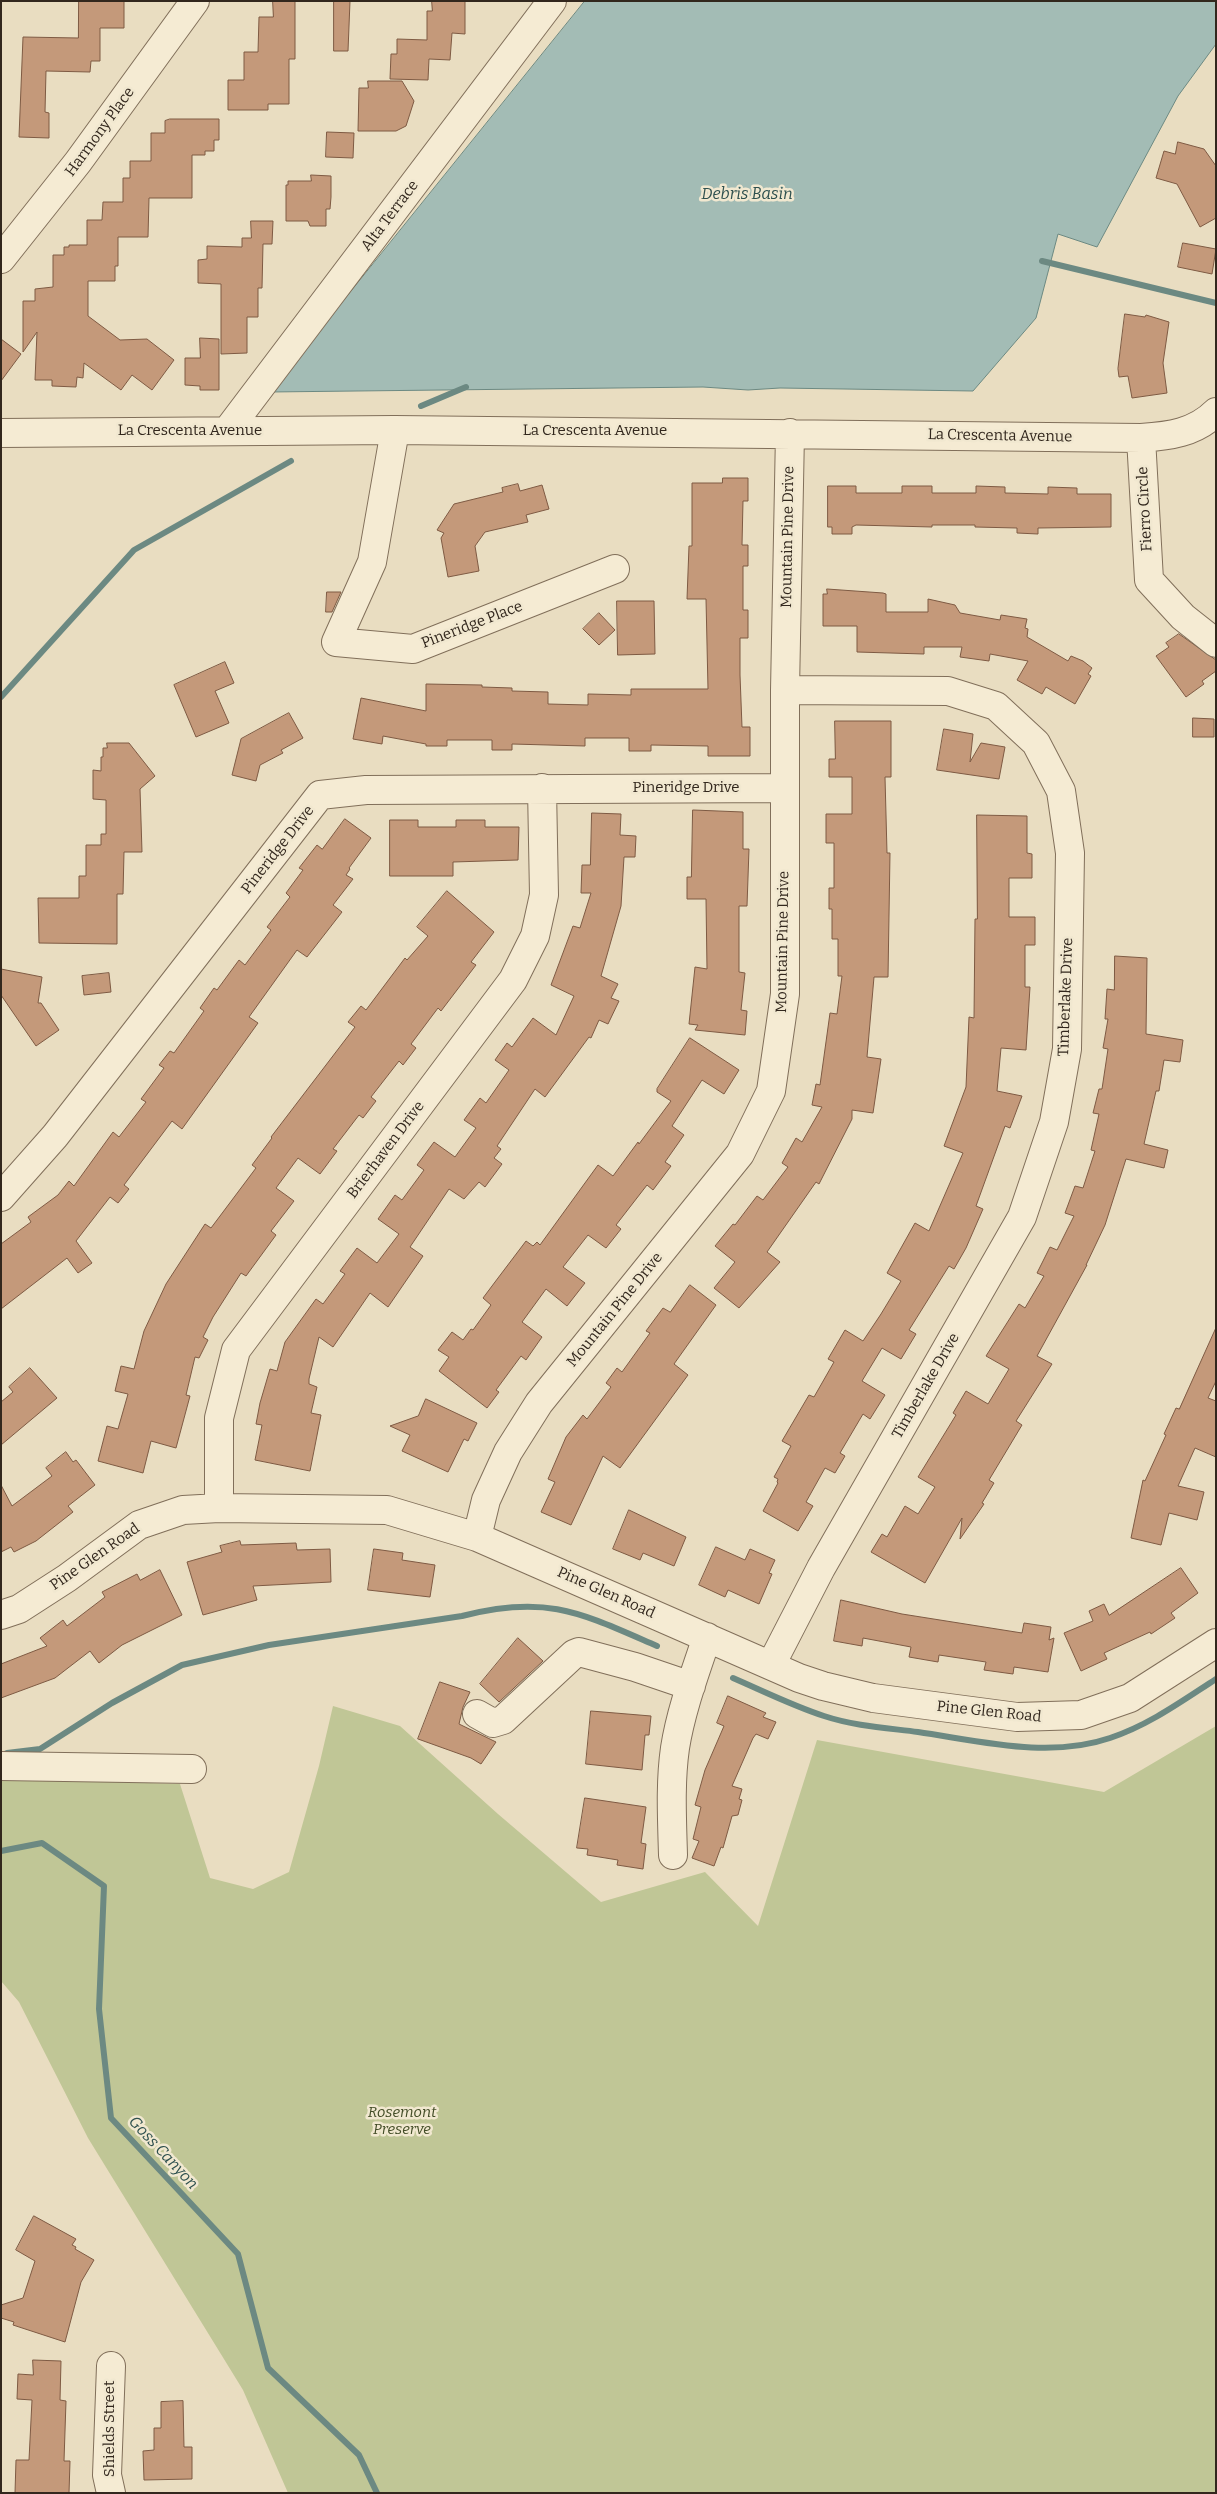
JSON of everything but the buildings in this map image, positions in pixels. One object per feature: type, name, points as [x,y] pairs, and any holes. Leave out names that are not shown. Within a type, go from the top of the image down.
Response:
[{"type":"street","name":"Harmony Place","points":[[1,259],[78,162],[195,1]]},
{"type":"street","name":"Alta Terrace","points":[[227,431],[552,1]]},
{"type":"street","name":"La Crescenta Avenue","points":[[1,432],[395,430],[1141,438],[1203,426]]},
{"type":"street","name":"Pineridge Place","points":[[395,430],[372,562],[336,642],[413,648],[615,569]]},
{"type":"street","name":"Mountain Pine Drive","points":[[477,1537],[486,1500],[508,1452],[539,1404],[740,1154],[771,1091],[785,994],[785,690],[790,433]]},
{"type":"street","name":"Fierro Circle","points":[[1141,438],[1149,580],[1183,618],[1216,643]]},
{"type":"street","name":"Timberlake Drive","points":[[772,1665],[821,1568],[1022,1218],[1054,1122],[1067,1049],[1070,863],[1061,791],[1036,743],[996,706],[948,690],[785,690]]},
{"type":"street","name":"Brierhaven Drive","points":[[219,1508],[219,1418],[236,1350],[513,980],[535,936],[544,895],[542,788]]},
{"type":"street","name":"Pineridge Drive","points":[[1,1197],[55,1136],[320,795],[366,790],[785,788]]},
{"type":"street","name":"Pine Glen Road","points":[[1,1615],[19,1609],[59,1583],[139,1524],[183,1510],[219,1508],[388,1510],[477,1537],[772,1665],[824,1686],[873,1698],[1016,1717],[1049,1718],[1081,1715],[1130,1698],[1216,1643]]},
{"type":"street","points":[[673,1855],[672,1779],[674,1756],[681,1718],[707,1637]]},
{"type":"street","points":[[476,1714],[493,1723],[503,1720],[574,1654],[580,1652],[691,1686]]},
{"type":"street","points":[[1,1766],[192,1769]]},
{"type":"street","name":"Shields Street","points":[[110,2366],[107,2475],[111,2493]]},
{"type":"green space","name":"Rosemont Preserve","points":[[333,1706],[400,1726],[498,1814],[601,1902],[705,1872],[758,1926],[817,1740],[1104,1792],[1216,1726],[1216,2493],[288,2493],[243,2390],[88,2138],[19,2002],[1,1981],[1,1778],[180,1784],[210,1878],[253,1889],[289,1872],[319,1766]]},
{"type":"water","name":"Debris Basin","points":[[585,1],[1216,1],[1216,44],[1178,96],[1097,247],[1058,234],[1036,318],[973,391],[780,388],[748,390],[703,387],[270,392]]},
{"type":"waterway","points":[[1042,261],[1216,303]]},
{"type":"waterway","points":[[421,406],[466,387]]},
{"type":"waterway","points":[[1,697],[134,550],[291,461]]},
{"type":"waterway","points":[[7,1753],[40,1749],[112,1703],[182,1665],[269,1645],[492,1610],[541,1607],[563,1610],[584,1616],[657,1646]]},
{"type":"waterway","points":[[733,1678],[801,1708],[847,1722],[990,1743],[1039,1748],[1087,1744],[1124,1733],[1165,1712],[1216,1679]]},
{"type":"waterway","name":"Goss Canyon","points":[[1,1851],[42,1843],[104,1886],[99,2009],[111,2118],[238,2254],[268,2368],[359,2455],[377,2493]]}]
